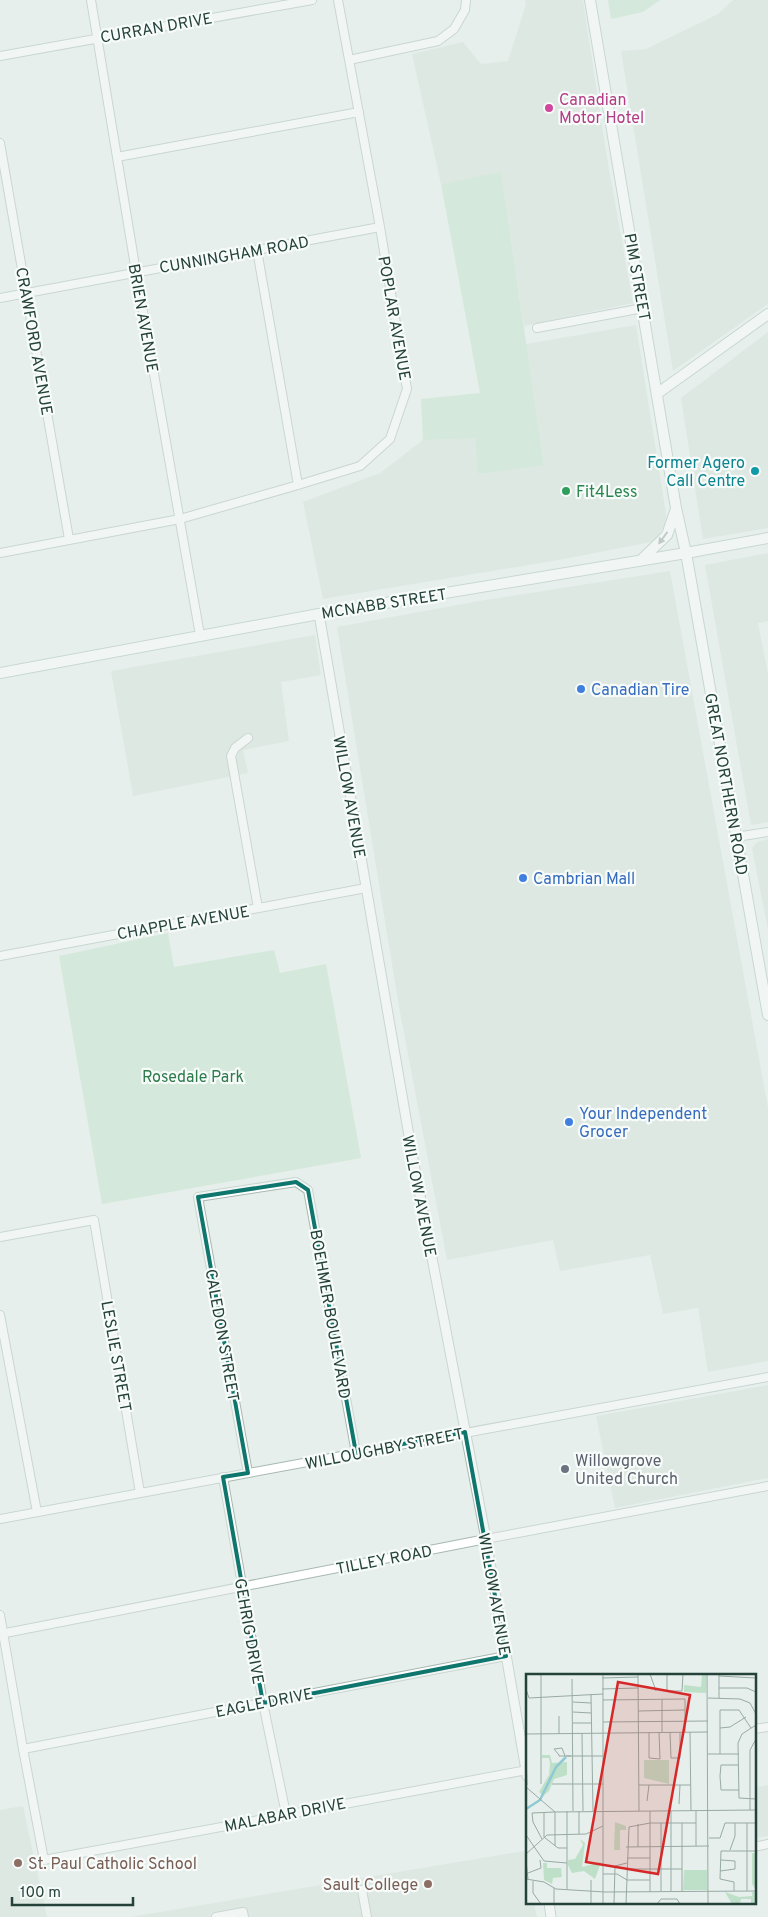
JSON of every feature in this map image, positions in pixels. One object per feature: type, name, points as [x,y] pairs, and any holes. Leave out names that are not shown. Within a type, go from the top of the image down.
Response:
[{"type":"main road","name":"PIM STREET","points":[[590,0],[676,508],[686,553]]},
{"type":"main road","points":[[658,393],[768,314]]},
{"type":"main road","points":[[640,561],[667,535],[676,508]]},
{"type":"main road","name":"MCNABB STREET","points":[[0,673],[319,614],[768,538]]},
{"type":"main road","name":"GREAT NORTHERN ROAD","points":[[686,553],[768,1015]]},
{"type":"street","name":"BRIEN AVENUE","points":[[91,0],[136,272],[200,635]]},
{"type":"street","name":"CURRAN DRIVE","points":[[0,56],[312,0]]},
{"type":"street","name":"POPLAR AVENUE","points":[[0,553],[180,519],[298,486],[360,466],[390,439],[407,389],[380,227],[338,0]]},
{"type":"street","points":[[349,60],[438,41],[454,29],[465,10],[466,0]]},
{"type":"street","points":[[117,157],[359,112]]},
{"type":"street","name":"CRAWFORD AVENUE","points":[[0,143],[69,539]]},
{"type":"street","name":"CUNNINGHAM ROAD","points":[[0,298],[380,227]]},
{"type":"street","points":[[257,250],[298,486]]},
{"type":"street","points":[[537,328],[643,308]]},
{"type":"street","name":"WILLOW AVENUE","points":[[319,614],[413,1159],[486,1538],[526,1772]]},
{"type":"street","points":[[248,738],[235,748],[231,756],[258,908]]},
{"type":"street","points":[[736,838],[768,832]]},
{"type":"street","name":"CHAPPLE AVENUE","points":[[0,956],[366,888]]},
{"type":"street","name":"BOEHMER BOULEVARD","points":[[198,1198],[296,1182],[308,1190],[356,1453]]},
{"type":"street","name":"CALEDON STREET","points":[[198,1198],[248,1473]]},
{"type":"street","name":"LESLIE STREET","points":[[0,1237],[94,1220],[140,1493]]},
{"type":"street","points":[[0,1315],[37,1512]]},
{"type":"street","name":"WILLOUGHBY STREET","points":[[0,1519],[768,1377]]},
{"type":"street","name":"GEHRIG DRIVE","points":[[223,1477],[263,1703],[286,1814]]},
{"type":"street","name":"TILLEY ROAD","points":[[2,1633],[486,1538],[768,1486]]},
{"type":"street","points":[[0,1615],[23,1749]]},
{"type":"street","name":"EAGLE DRIVE","points":[[23,1749],[506,1656]]},
{"type":"street","name":"MALABAR DRIVE","points":[[23,1749],[44,1860],[286,1814],[526,1772]]},
{"type":"street","points":[[362,1890],[367,1917]]},
{"type":"street","points":[[549,1904],[551,1917]]},
{"type":"street","points":[[216,1917],[243,1912],[244,1917]]},
{"type":"highlighted area","points":[[296,1182],[308,1190],[356,1453],[465,1432],[506,1656],[263,1703],[223,1477],[248,1473],[198,1197]]},
{"type":"shaded area","points":[[525,0],[583,0],[606,152],[633,303],[524,326],[501,173],[441,184],[412,54],[463,42],[481,64],[508,61],[526,4]]},
{"type":"shaded area","points":[[733,0],[768,0],[768,304],[673,371],[621,51],[646,49],[718,14]]},
{"type":"shaded area","points":[[636,325],[667,520],[656,541],[559,560],[323,599],[303,502],[380,473],[423,440],[475,437],[479,474],[544,464],[526,344]]},
{"type":"shaded area","points":[[768,332],[768,528],[703,539],[681,398]]},
{"type":"shaded area","points":[[768,553],[768,621],[758,623],[768,674],[768,822],[751,825],[705,565]]},
{"type":"shaded area","points":[[670,571],[768,1108],[768,1361],[708,1372],[698,1308],[663,1314],[650,1255],[560,1271],[553,1240],[447,1260],[399,1007],[337,627],[479,601]]},
{"type":"shaded area","points":[[315,635],[321,675],[281,682],[289,741],[243,750],[248,773],[133,796],[111,671]]},
{"type":"shaded area","points":[[768,839],[768,930],[752,848],[757,842]]},
{"type":"shaded area","points":[[768,1385],[768,1478],[615,1508],[596,1416]]},
{"type":"shaded area","points":[[768,1785],[768,1836],[756,1838],[756,1788]]},
{"type":"shaded area","name":"St. Paul Catholic School","points":[[23,1806],[47,1917],[0,1917],[0,1810]]},
{"type":"shaded area","name":"Sault College","points":[[524,1851],[526,1860],[526,1904],[534,1904],[537,1917],[130,1917]]},
{"type":"green space","points":[[608,0],[660,0],[643,12],[611,19]]},
{"type":"green space","points":[[501,172],[544,465],[478,474],[475,438],[423,440],[421,399],[480,393],[441,184]]},
{"type":"green space","name":"Rosedale Park","points":[[168,933],[174,967],[274,950],[280,973],[326,964],[361,1158],[102,1204],[59,956]]},
{"type":"place","name":"Canadian Motor Hotel","points":[[549,108]]},
{"type":"place","name":"Former Agero Call Centre","points":[[755,471]]},
{"type":"place","name":"Fit4Less","points":[[566,491]]},
{"type":"place","name":"Canadian Tire","points":[[581,689]]},
{"type":"place","name":"Cambrian Mall","points":[[523,878]]},
{"type":"place","name":"Your Independent Grocer","points":[[569,1122]]},
{"type":"place","name":"Willowgrove United Church","points":[[565,1469]]},
{"type":"place","name":"St. Paul Catholic School","points":[[18,1863]]},
{"type":"place","name":"Sault College","points":[[428,1884]]}]
